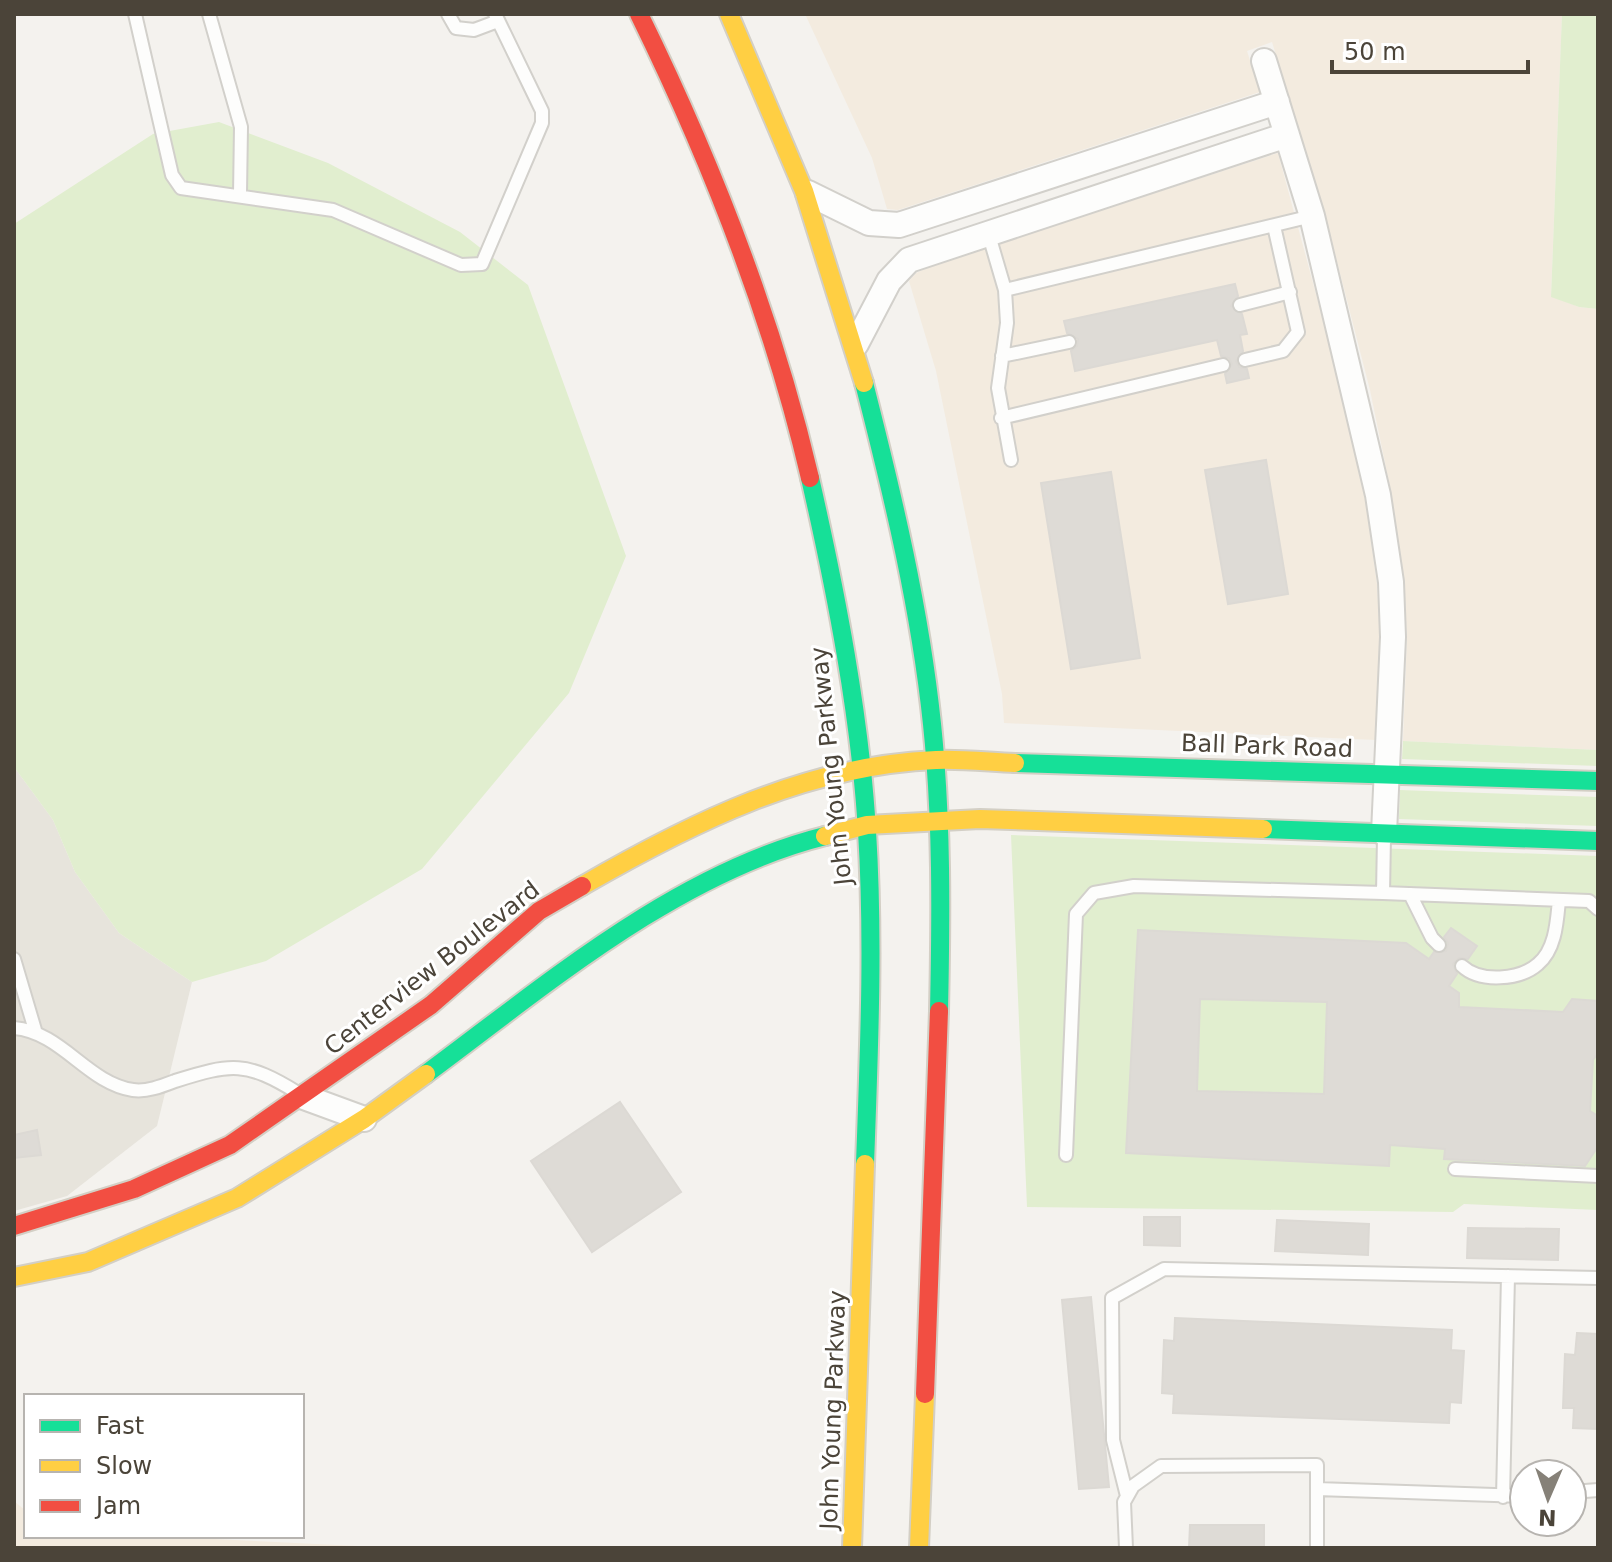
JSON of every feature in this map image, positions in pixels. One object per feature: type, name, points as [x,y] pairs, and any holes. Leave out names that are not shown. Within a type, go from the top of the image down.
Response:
[{"type":"main road","name":"John Young Parkway","points":[[639,14],[687,105],[747,259],[807,454],[843,646],[867,825],[870,963],[852,1548]]},
{"type":"main road","points":[[729,14],[764,87],[808,193],[856,344],[914,594],[935,760],[940,974],[919,1548]]},
{"type":"main road","name":"Centerview Boulevard","points":[[14,1226],[134,1189],[230,1145],[304,1097],[431,1005],[539,911],[671,835],[800,782],[859,769],[935,760]]},
{"type":"main road","name":"Ball Park Road","points":[[935,760],[1598,781]]},
{"type":"main road","points":[[14,1277],[88,1262],[237,1198],[364,1119],[596,948],[703,885],[750,862],[867,825],[938,820],[1598,841]]},
{"type":"main road","points":[[836,1441],[864,1210]]},
{"type":"street","points":[[1264,61],[1312,216],[1357,394],[1389,568],[1393,637],[1384,833]]},
{"type":"street","points":[[808,193],[869,223],[899,225],[1277,102]]},
{"type":"street","points":[[856,344],[889,281],[909,260],[1287,135]]},
{"type":"street","points":[[977,202],[988,232]]},
{"type":"street","points":[[304,1097],[364,1119]]},
{"type":"lane","points":[[135,14],[172,175],[181,188],[240,194],[333,210],[461,265],[482,264],[542,123],[542,111],[497,17],[474,30],[456,28],[448,14]]},
{"type":"lane","points":[[209,14],[241,127],[240,194]]},
{"type":"lane","points":[[1005,290],[1312,216]]},
{"type":"lane","points":[[1245,360],[1283,351],[1298,332],[1274,226]]},
{"type":"lane","points":[[988,232],[1005,290],[1007,323],[998,388],[1011,460]]},
{"type":"lane","points":[[1240,305],[1290,292]]},
{"type":"lane","points":[[1002,356],[1069,342]]},
{"type":"lane","points":[[1001,418],[1223,365]]},
{"type":"lane","points":[[1383,893],[1384,833]]},
{"type":"lane","points":[[1066,1155],[1076,914],[1094,893],[1134,886],[1383,893],[1589,901],[1598,909]]},
{"type":"lane","points":[[1410,894],[1432,938],[1439,945]]},
{"type":"lane","points":[[1462,966],[1470,974],[1503,978],[1538,964],[1554,938],[1559,900]]},
{"type":"lane","points":[[14,959],[35,1030]]},
{"type":"lane","points":[[14,1028],[35,1030],[115,1085],[126,1088],[156,1088],[213,1069],[241,1067],[260,1071],[304,1097]]},
{"type":"lane","points":[[1455,1169],[1598,1176]]},
{"type":"lane","points":[[1127,1496],[1113,1440],[1112,1298],[1164,1269],[1598,1278]]},
{"type":"lane","points":[[1503,1497],[1508,1276]]},
{"type":"lane","points":[[1126,1548],[1124,1502],[1133,1486],[1161,1466],[1229,1463],[1317,1465],[1317,1548]]},
{"type":"lane","points":[[1317,1489],[1508,1497]]},
{"type":"shaded area","points":[[805,14],[1562,14],[1551,296],[1579,307],[1598,309],[1598,750],[1403,741],[1407,637],[1404,580],[1391,492],[1370,390],[1324,211],[1272,42],[1247,51],[1260,92],[898,210],[887,209],[872,158]]},
{"type":"shaded area","points":[[1278,153],[1344,398],[1365,498],[1377,584],[1380,638],[1376,740],[1004,723],[1002,694],[936,371],[909,281],[916,273],[936,264]]},
{"type":"shaded area","points":[[14,767],[53,820],[75,872],[119,933],[192,982],[157,1126],[67,1196],[14,1211]]},
{"type":"shaded area","points":[[14,1501],[24,1509],[24,1538],[192,1538],[399,1548],[14,1548]]},
{"type":"green space","points":[[1562,14],[1598,14],[1598,309],[1579,307],[1551,297]]},
{"type":"green space","points":[[219,122],[328,163],[460,232],[528,285],[626,556],[569,693],[422,869],[266,961],[192,982],[119,933],[75,872],[53,820],[14,767],[14,224],[153,134]]},
{"type":"green space","points":[[1403,741],[1598,750],[1598,766],[1402,759]]},
{"type":"green space","points":[[1400,790],[1598,797],[1598,826],[1399,819]]},
{"type":"green space","points":[[1011,835],[1598,856],[1598,1210],[1464,1204],[1453,1212],[1027,1207]]},
{"type":"building","points":[[1235,284],[1238,296],[1231,306],[1242,314],[1247,334],[1240,335],[1243,351],[1236,361],[1239,367],[1247,369],[1249,378],[1227,383],[1225,374],[1232,364],[1229,358],[1221,356],[1217,340],[1075,371],[1071,351],[1077,346],[1078,339],[1067,333],[1064,321]]},
{"type":"building","points":[[1266,460],[1288,594],[1228,604],[1205,470]]},
{"type":"building","points":[[1111,472],[1140,658],[1071,669],[1041,483]]},
{"type":"building","points":[[1451,928],[1477,946],[1468,959],[1459,958],[1453,964],[1457,974],[1449,986],[1459,993],[1459,1007],[1563,1012],[1572,999],[1598,1001],[1598,1053],[1593,1060],[1590,1111],[1598,1116],[1597,1148],[1585,1166],[1444,1159],[1445,1149],[1390,1145],[1389,1166],[1126,1153],[1138,930],[1406,943],[1429,959],[1434,952],[1446,951],[1448,943],[1444,937]],"holes":[[[1200,999],[1327,1002],[1324,1094],[1197,1091]]]},
{"type":"building","points":[[620,1102],[681,1192],[592,1252],[531,1161]]},
{"type":"building","points":[[37,1130],[41,1155],[14,1158],[14,1135]]},
{"type":"building","points":[[1144,1217],[1180,1217],[1180,1246],[1144,1245]]},
{"type":"building","points":[[1277,1220],[1369,1224],[1368,1255],[1275,1251]]},
{"type":"building","points":[[1468,1228],[1559,1229],[1558,1260],[1467,1258]]},
{"type":"building","points":[[1091,1297],[1109,1487],[1079,1489],[1062,1300]]},
{"type":"building","points":[[1175,1318],[1452,1330],[1451,1350],[1464,1351],[1461,1403],[1450,1402],[1449,1423],[1173,1413],[1174,1394],[1162,1393],[1164,1340],[1174,1341]]},
{"type":"building","points":[[1577,1333],[1598,1334],[1598,1429],[1573,1428],[1574,1408],[1563,1408],[1565,1354],[1575,1355]]},
{"type":"building","points":[[1190,1525],[1264,1525],[1264,1548],[1189,1548]]},
{"type":"traffic: fast","points":[[864,383],[904,553],[927,681],[939,832],[939,1011]]},
{"type":"traffic: fast","points":[[810,478],[846,654],[864,787],[870,956],[865,1164]]},
{"type":"traffic: fast","points":[[1015,763],[1598,781]]},
{"type":"traffic: fast","points":[[1263,829],[1598,841]]},
{"type":"traffic: fast","points":[[426,1074],[566,969],[665,904],[717,876],[770,853],[825,836]]},
{"type":"traffic: slow","points":[[729,14],[804,191],[864,383]]},
{"type":"traffic: slow","points":[[582,886],[665,840],[796,785],[888,764],[946,760],[1015,763]]},
{"type":"traffic: slow","points":[[825,836],[867,825],[980,819],[1263,829]]},
{"type":"traffic: slow","points":[[14,1277],[88,1262],[237,1198],[364,1119],[426,1074]]},
{"type":"traffic: slow","points":[[852,1548],[865,1164]]},
{"type":"traffic: slow","points":[[919,1548],[925,1394]]},
{"type":"traffic: jam","points":[[639,14],[691,127],[738,241],[778,358],[810,478]]},
{"type":"traffic: jam","points":[[14,1226],[134,1189],[230,1145],[431,1005],[539,911],[582,886]]},
{"type":"traffic: jam","points":[[925,1394],[939,1011]]}]
